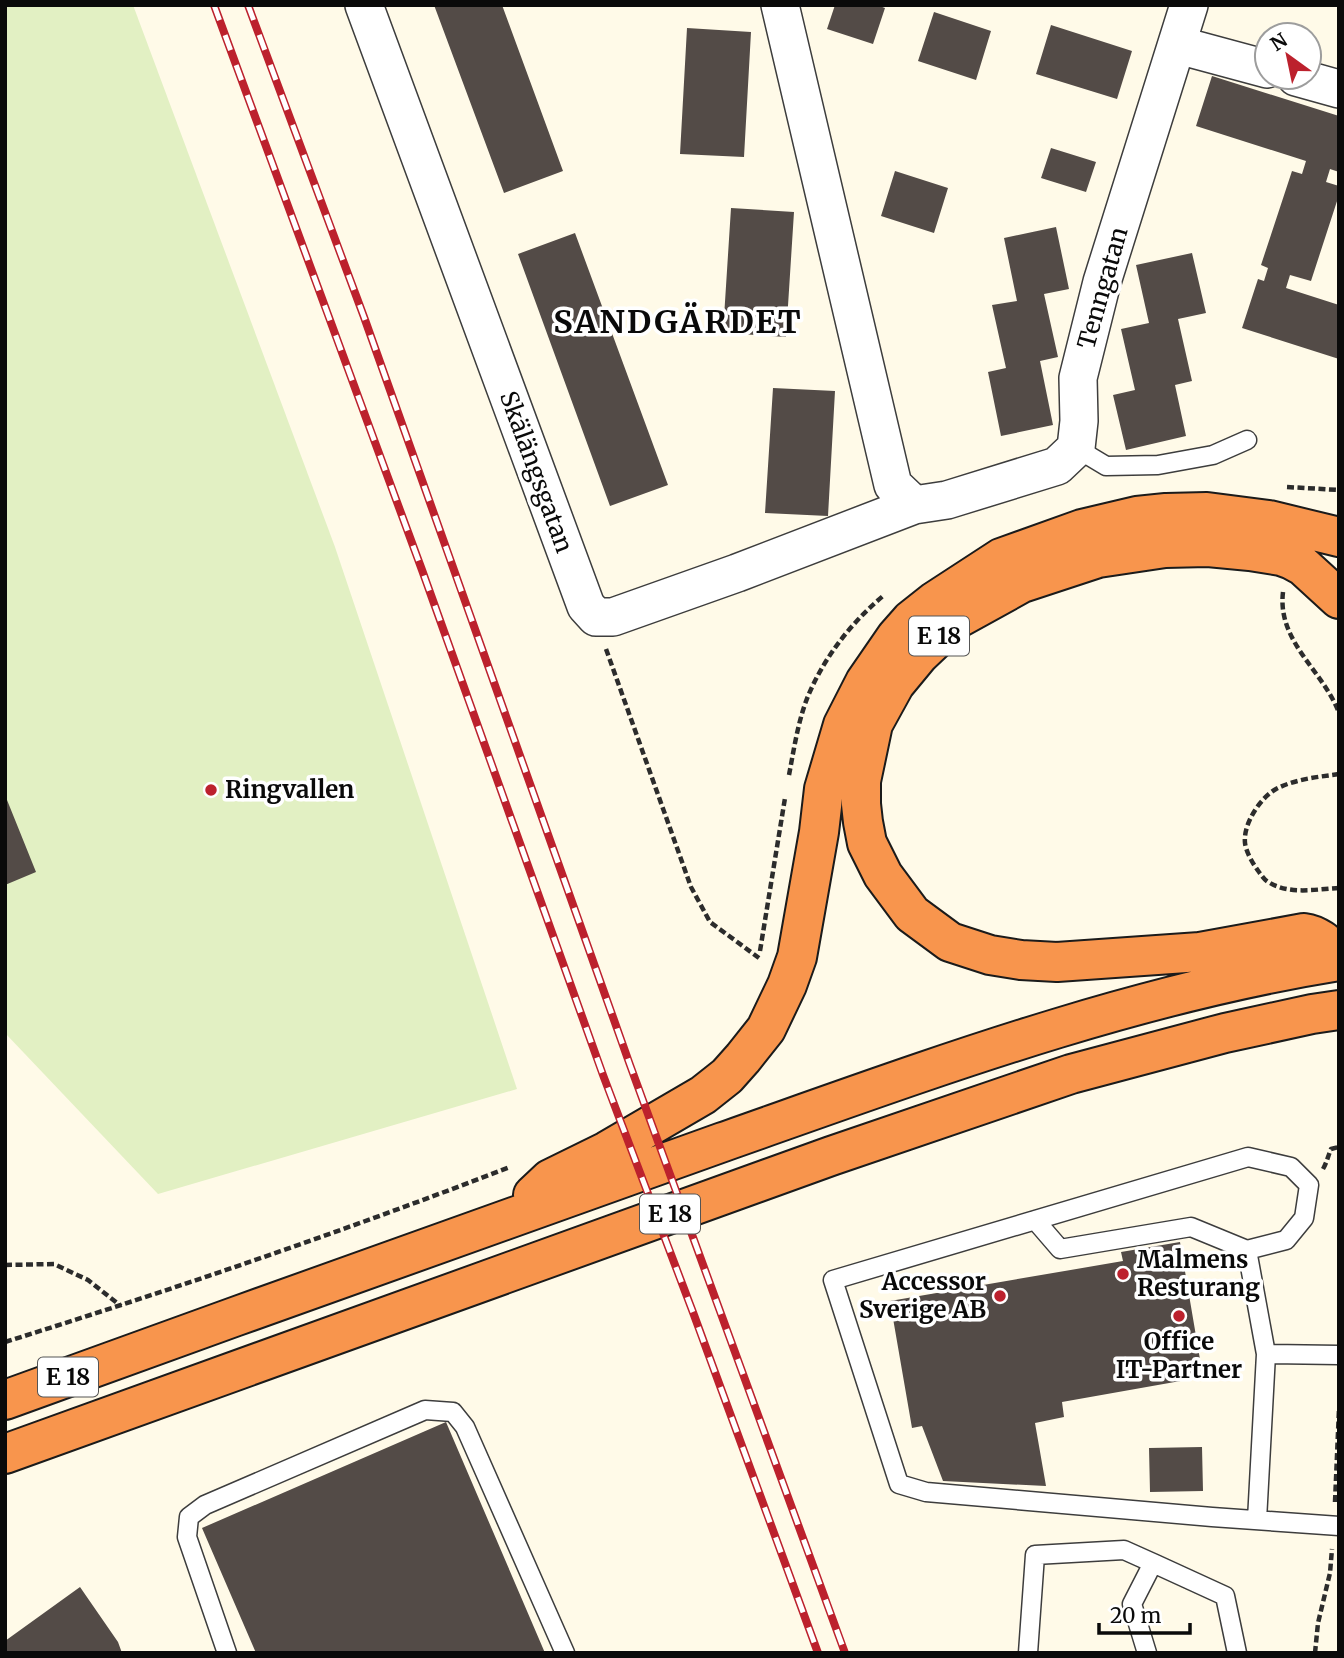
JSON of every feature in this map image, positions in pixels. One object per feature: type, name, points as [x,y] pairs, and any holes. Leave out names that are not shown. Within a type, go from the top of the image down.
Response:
[{"type":"highway","name":"E 18","points":[[508,1218],[550,1179],[607,1151],[703,1095],[727,1076],[765,1029],[787,985],[797,957],[824,789],[843,725],[865,682],[896,637],[934,601],[1001,558],[1082,529],[1137,516],[1207,512],[1269,520],[1339,537]]},
{"type":"highway","name":"E 18","points":[[1339,599],[1303,566],[1282,556],[1208,547],[1166,548],[1098,558],[1022,583],[957,620],[919,655],[895,684],[873,724],[861,781],[861,804],[867,843],[883,876],[912,914],[950,942],[990,955],[1021,960],[1090,961],[1200,952],[1304,933],[1319,937],[1339,958]]},
{"type":"highway","name":"E 18","points":[[5,1400],[932,1068],[1081,1020],[1188,992],[1339,958]]},
{"type":"highway","name":"E 18","points":[[5,1454],[831,1156],[1071,1074],[1225,1033],[1339,1010]]},
{"type":"highway","name":"E 18","points":[[5,1372],[45,1360],[131,1354]]},
{"type":"highway","name":"E 18","points":[[5,1472],[112,1415]]},
{"type":"street","name":"Skälängsgatan","points":[[364,5],[586,606],[596,617]]},
{"type":"street","points":[[780,5],[894,485],[914,505]]},
{"type":"street","name":"Tenngatan","points":[[1076,447],[1079,421],[1078,378],[1102,282],[1189,5]]},
{"type":"street","points":[[1178,45],[1253,65]]},
{"type":"street","points":[[596,617],[613,617],[726,578],[914,505],[955,498],[1057,466],[1076,447]]},
{"type":"lane","points":[[1076,447],[1106,466],[1158,465],[1213,455],[1247,440]]},
{"type":"lane","points":[[1035,1220],[1060,1249],[1191,1227],[1247,1250],[1286,1240],[1304,1217],[1309,1185],[1291,1167],[1248,1157],[1035,1220],[833,1280],[899,1483],[926,1492],[1339,1526]]},
{"type":"lane","points":[[1247,1250],[1266,1354],[1257,1520]]},
{"type":"lane","points":[[1266,1354],[1339,1355]]},
{"type":"lane","points":[[227,1653],[187,1537],[189,1517],[205,1505],[425,1410],[453,1412],[465,1427],[565,1653]]},
{"type":"lane","points":[[1028,1653],[1035,1555],[1124,1550],[1225,1596],[1237,1653]]},
{"type":"lane","points":[[1147,1653],[1132,1604],[1153,1563]]},
{"type":"path","points":[[1316,488],[1339,490]]},
{"type":"path","points":[[596,617],[691,887],[710,922],[759,958],[755,967]]},
{"type":"path","points":[[1339,774],[1292,782],[1276,789],[1253,813],[1248,823],[1245,842],[1253,864],[1267,882],[1293,890],[1339,888]]},
{"type":"path","points":[[5,1342],[121,1306],[392,1213],[513,1166]]},
{"type":"path","points":[[5,1265],[54,1264],[88,1280],[121,1306]]},
{"type":"green space","name":"Ringvallen","points":[[5,5],[133,5],[335,547],[517,1089],[158,1194],[5,1033]]},
{"type":"building","points":[[434,5],[502,5],[563,171],[504,193]]},
{"type":"building","points":[[835,5],[877,5],[885,8],[873,44],[827,29]]},
{"type":"building","points":[[934,12],[991,31],[976,80],[918,61]]},
{"type":"building","points":[[1051,25],[1132,51],[1117,99],[1036,74]]},
{"type":"building","points":[[687,28],[751,32],[744,157],[680,154]]},
{"type":"building","points":[[1212,76],[1339,116],[1339,172],[1330,169],[1326,182],[1339,186],[1339,195],[1311,281],[1290,275],[1286,288],[1339,305],[1339,359],[1242,328],[1258,279],[1264,281],[1268,268],[1261,265],[1292,171],[1302,174],[1306,161],[1196,126]]},
{"type":"building","points":[[1051,148],[1096,162],[1086,192],[1041,178]]},
{"type":"building","points":[[895,171],[948,188],[934,233],[881,216]]},
{"type":"building","points":[[731,208],[794,212],[786,337],[723,333]]},
{"type":"building","points":[[1056,227],[1069,289],[1044,294],[1058,357],[1040,361],[1053,425],[1001,436],[988,372],[1006,368],[992,305],[1017,301],[1004,238]]},
{"type":"building","points":[[575,233],[668,485],[610,506],[518,254]]},
{"type":"building","points":[[1192,253],[1206,313],[1178,319],[1192,381],[1175,385],[1186,436],[1126,450],[1113,395],[1135,390],[1121,329],[1149,323],[1136,265]]},
{"type":"building","points":[[773,388],[835,391],[828,516],[765,513]]},
{"type":"building","points":[[5,795],[36,872],[5,885]]},
{"type":"building","points":[[1180,1242],[1203,1377],[1062,1402],[1064,1417],[1035,1423],[1046,1486],[943,1481],[922,1426],[912,1428],[890,1301],[1123,1261],[1121,1252]]},
{"type":"building","points":[[446,1422],[545,1653],[256,1653],[202,1528]]},
{"type":"building","points":[[1202,1447],[1203,1491],[1150,1492],[1149,1448]]},
{"type":"building","points":[[80,1587],[118,1642],[122,1653],[5,1653],[5,1641]]},
{"type":"railway","points":[[214,5],[422,570],[603,1075],[818,1653]]},
{"type":"railway","points":[[248,5],[364,317],[630,1065],[845,1653]]},
{"type":"place","name":"Ringvallen","points":[[211,790]]},
{"type":"place","name":"Malmens Resturang","points":[[1123,1274]]},
{"type":"place","name":"Accessor Sverige AB","points":[[1000,1296]]},
{"type":"place","name":"Office IT-Partner","points":[[1179,1316]]},
{"type":"district","name":"SANDGÄRDET","points":[[678,322]]}]
